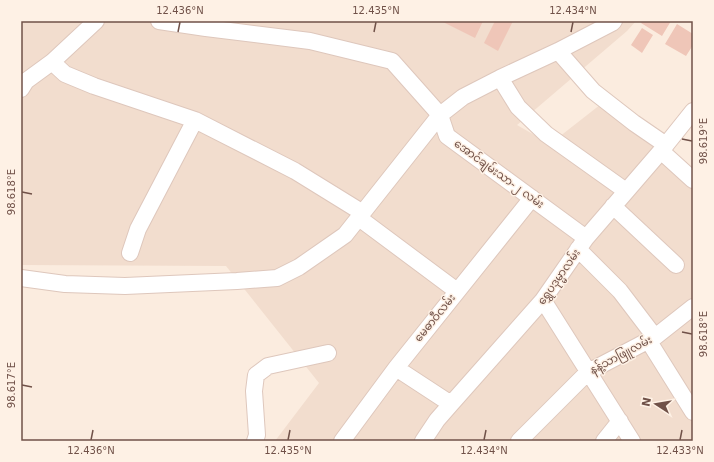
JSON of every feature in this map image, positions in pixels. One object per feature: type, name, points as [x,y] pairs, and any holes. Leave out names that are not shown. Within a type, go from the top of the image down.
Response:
[{"type":"street","points":[[21,89],[26,81],[52,62],[96,21]]},
{"type":"street","name":"အောင်ချမ်းသာ-၂ လမ်း","points":[[159,21],[310,41],[392,61],[440,115],[448,136],[532,198],[582,243],[620,291],[652,338],[693,412]]},
{"type":"street","points":[[21,278],[65,284],[125,286],[237,282],[277,278],[299,267],[345,236],[440,115],[463,97],[558,51],[614,21]]},
{"type":"street","points":[[558,51],[593,91],[663,148],[693,180]]},
{"type":"street","points":[[52,62],[65,74],[94,86],[195,120],[295,171],[361,215],[458,291]]},
{"type":"street","points":[[500,78],[518,107],[546,134],[626,191]]},
{"type":"street","name":"ရွှေပဒုမ္မာလမ်း","points":[[423,441],[451,404],[543,300],[582,243],[693,111]]},
{"type":"street","points":[[130,253],[138,230],[195,120]]},
{"type":"street","name":"မေဓာဝီလမ်း","points":[[342,441],[396,368],[532,198]]},
{"type":"street","points":[[613,206],[676,265]]},
{"type":"street","points":[[543,300],[632,441]]},
{"type":"street","name":"နန့်သာဖြူလမ်း","points":[[519,441],[588,372],[652,338],[693,307]]},
{"type":"street","points":[[255,441],[257,435],[254,391],[256,375],[268,366],[328,353]]},
{"type":"street","points":[[396,368],[451,404]]},
{"type":"street","points":[[604,441],[620,421]]},
{"type":"shaded area","points":[[21,21],[636,21],[627,31],[517,125],[550,144],[605,101],[679,141],[667,152],[693,173],[693,441],[275,441],[319,383],[226,266],[21,265]]},
{"type":"building","points":[[443,21],[483,21],[475,38]]},
{"type":"building","points":[[495,21],[513,21],[498,51],[484,43]]},
{"type":"building","points":[[642,21],[671,21],[662,36],[641,23]]},
{"type":"building","points":[[677,24],[693,34],[693,45],[686,56],[665,44]]},
{"type":"building","points":[[642,28],[653,35],[642,53],[631,45]]}]
